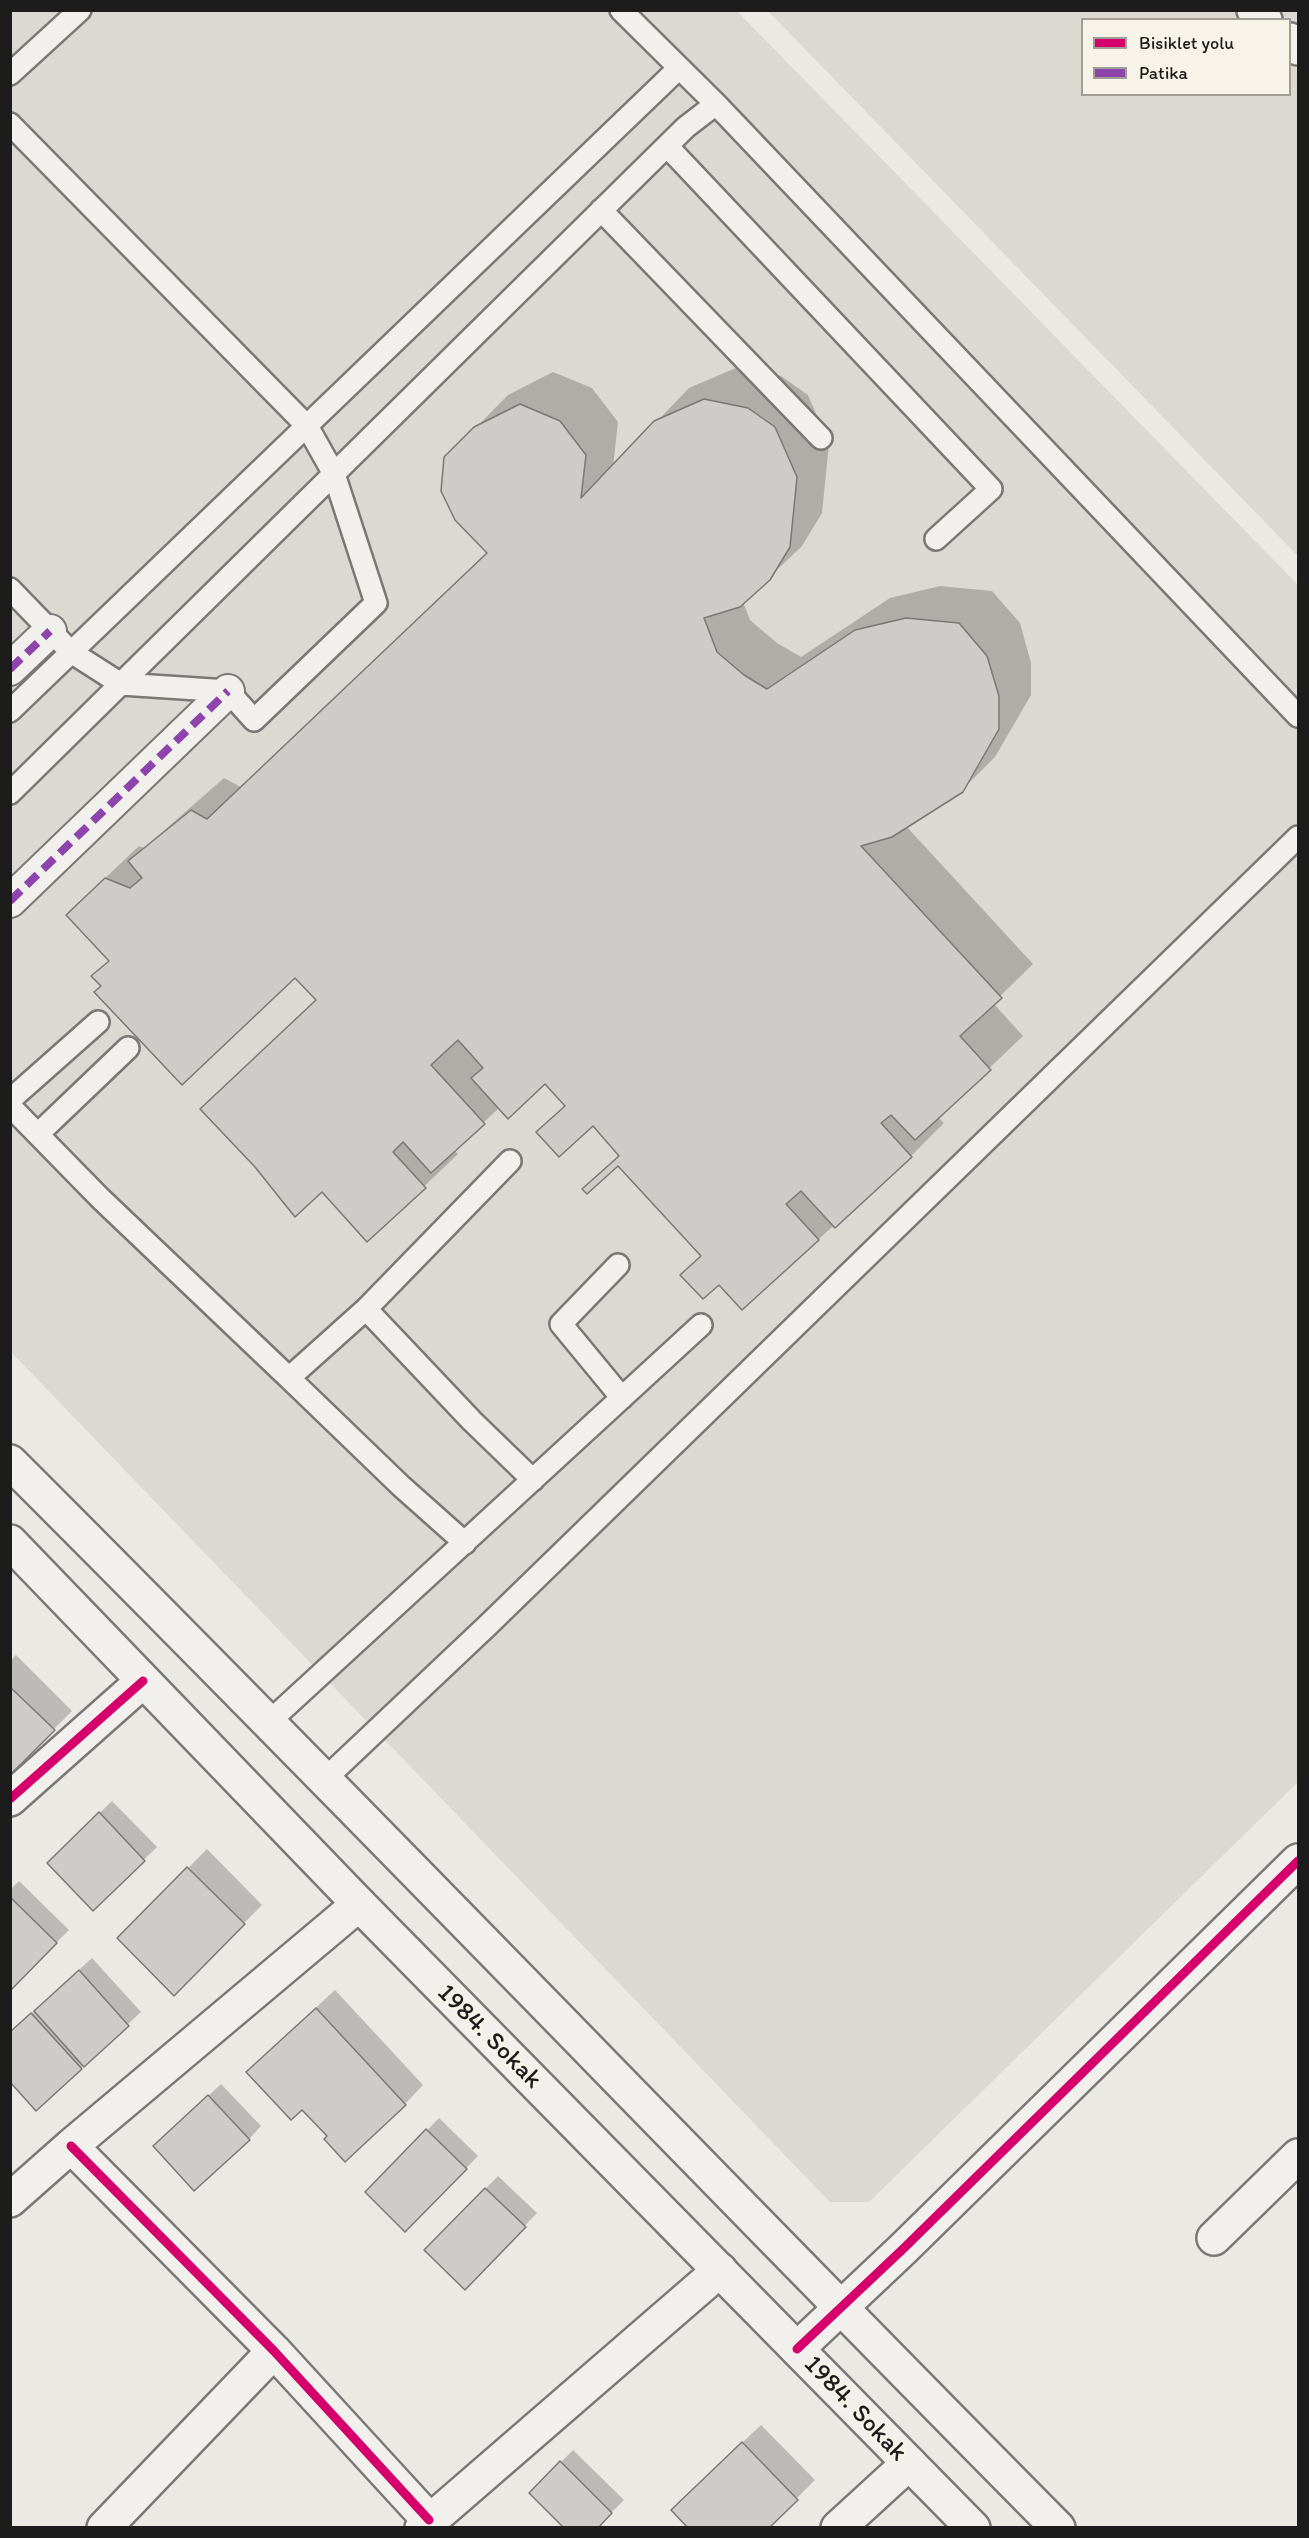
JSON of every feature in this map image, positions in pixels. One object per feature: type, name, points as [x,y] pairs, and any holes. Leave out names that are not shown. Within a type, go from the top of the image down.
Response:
[{"type":"main road","points":[[10,1462],[270,1721],[840,2308],[1058,2528]]},
{"type":"main road","name":"1984. Sokak","points":[[10,1542],[359,1904],[973,2528]]},
{"type":"main road","points":[[10,1799],[143,1681]]},
{"type":"main road","points":[[797,2349],[1299,1861]]},
{"type":"main road","points":[[10,2200],[359,1904]]},
{"type":"main road","points":[[71,2146],[274,2351],[425,2524],[720,2270]]},
{"type":"main road","points":[[1214,2238],[1299,2156]]},
{"type":"main road","points":[[105,2528],[274,2351]]},
{"type":"main road","points":[[838,2528],[909,2463]]},
{"type":"street","points":[[10,669],[61,641]]},
{"type":"street","points":[[10,901],[228,691]]},
{"type":"lane","points":[[10,74],[80,10]]},
{"type":"lane","points":[[621,10],[678,69],[716,104],[1299,717]]},
{"type":"lane","points":[[10,711],[61,641],[307,426],[678,69]]},
{"type":"lane","points":[[10,793],[686,127],[716,104]]},
{"type":"lane","points":[[10,124],[307,426],[334,474],[376,603],[254,720],[228,691],[121,684],[61,641],[10,589]]},
{"type":"lane","points":[[667,146],[991,489],[936,539]]},
{"type":"lane","points":[[601,210],[821,438]]},
{"type":"lane","points":[[325,1779],[488,1625],[1299,837]]},
{"type":"lane","points":[[10,1100],[98,1022]]},
{"type":"lane","points":[[38,1134],[128,1048]]},
{"type":"lane","points":[[10,1106],[100,1198],[401,1486],[465,1543]]},
{"type":"lane","points":[[289,1378],[366,1309],[510,1161]]},
{"type":"lane","points":[[618,1265],[561,1324],[622,1398]]},
{"type":"lane","points":[[366,1309],[472,1421],[533,1480]]},
{"type":"lane","points":[[270,1721],[701,1325]]},
{"type":"shaded area","points":[[11,11],[737,11],[1298,585],[1298,1782],[869,2202],[830,2202],[11,1352]]},
{"type":"shaded area","points":[[768,11],[1298,11],[1298,556]]},
{"type":"building","points":[[704,399],[748,408],[775,427],[797,477],[790,547],[770,580],[740,607],[704,618],[717,652],[744,675],[767,689],[855,630],[906,618],[959,623],[987,656],[999,696],[999,729],[963,792],[892,837],[861,846],[1002,998],[960,1036],[991,1070],[915,1140],[891,1115],[881,1123],[912,1157],[835,1228],[801,1191],[786,1204],[819,1240],[742,1310],[719,1285],[703,1299],[680,1275],[701,1256],[618,1166],[587,1194],[582,1189],[619,1156],[593,1126],[559,1157],[536,1132],[565,1106],[545,1084],[508,1119],[471,1078],[483,1068],[458,1040],[431,1065],[485,1124],[431,1173],[403,1142],[393,1152],[426,1188],[367,1242],[322,1192],[295,1217],[255,1167],[200,1109],[316,1000],[295,978],[182,1085],[94,992],[101,986],[91,976],[109,961],[66,915],[105,878],[130,888],[142,878],[128,861],[191,810],[207,819],[487,553],[455,520],[441,491],[444,457],[474,427],[520,404],[560,421],[586,455],[581,498],[654,421]]},
{"type":"building","points":[[10,1687],[55,1730],[10,1775]]},
{"type":"building","points":[[99,1812],[145,1861],[93,1911],[47,1863]]},
{"type":"building","points":[[187,1867],[245,1924],[174,1996],[117,1938]]},
{"type":"building","points":[[10,1897],[57,1943],[12,1989],[10,1987]]},
{"type":"building","points":[[79,1970],[129,2026],[84,2067],[34,2011]]},
{"type":"building","points":[[316,2008],[406,2105],[345,2162],[324,2139],[327,2136],[302,2110],[291,2120],[246,2072]]},
{"type":"building","points":[[31,2013],[82,2069],[36,2111],[10,2082],[10,2032]]},
{"type":"building","points":[[208,2095],[250,2140],[194,2191],[153,2146]]},
{"type":"building","points":[[426,2129],[467,2169],[405,2232],[365,2192]]},
{"type":"building","points":[[485,2188],[526,2227],[465,2290],[424,2250]]},
{"type":"building","points":[[742,2442],[798,2500],[769,2528],[688,2528],[671,2510]]},
{"type":"building","points":[[560,2461],[612,2513],[598,2528],[564,2528],[529,2493]]},
{"type":"marked path","points":[[10,669],[50,631]]},
{"type":"marked path","points":[[10,901],[228,691]]},
{"type":"cycle path","points":[[10,1799],[143,1681]]},
{"type":"cycle path","points":[[797,2349],[903,2249],[1298,1861]]},
{"type":"cycle path","points":[[71,2146],[274,2351],[429,2520]]}]
